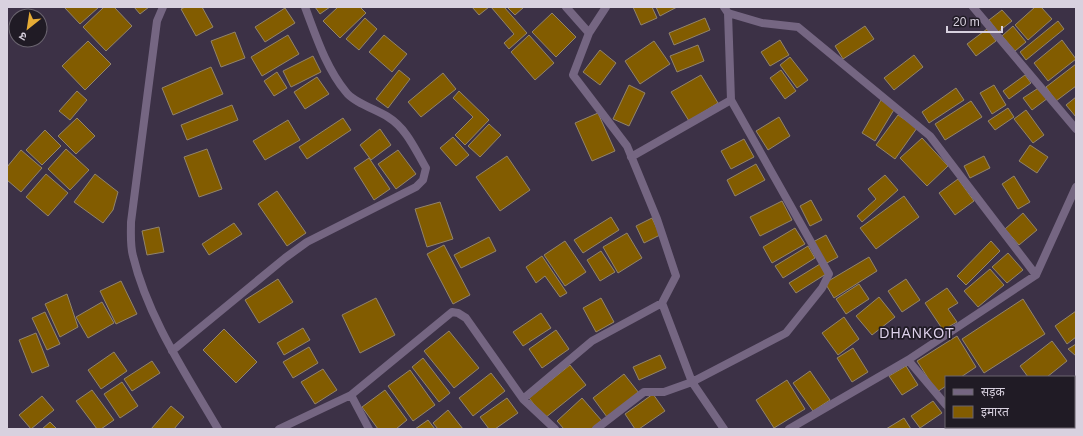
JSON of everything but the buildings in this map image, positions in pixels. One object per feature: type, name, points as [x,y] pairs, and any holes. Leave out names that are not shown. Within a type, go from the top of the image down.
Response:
[{"type":"street","points":[[163,7],[156,21],[131,222],[132,254],[141,282],[172,351],[218,429]]},
{"type":"street","points":[[172,351],[285,258],[307,242],[416,186],[423,180],[426,168],[408,137],[399,125],[389,117],[347,94],[328,66],[305,7]]},
{"type":"street","points":[[566,7],[589,33]]},
{"type":"street","points":[[523,399],[592,341],[662,303],[676,276],[657,219],[627,146],[573,75],[589,33],[606,7]]},
{"type":"street","points":[[973,7],[1076,129]]},
{"type":"street","points":[[596,429],[644,392],[664,392],[692,382],[786,333],[822,288],[829,274],[731,100],[726,10],[762,23],[798,27],[930,136],[1036,275]]},
{"type":"street","points":[[631,157],[731,100]]},
{"type":"street","points":[[789,429],[908,360],[1036,275],[1076,187]]},
{"type":"street","points":[[662,303],[692,382],[724,429]]},
{"type":"street","points":[[279,429],[351,395],[452,312],[458,313],[466,318],[523,399],[555,429]]},
{"type":"street","points":[[908,360],[945,404]]},
{"type":"street","points":[[351,395],[369,429]]},
{"type":"district","name":"DHANKOT","points":[[917,333]]}]
